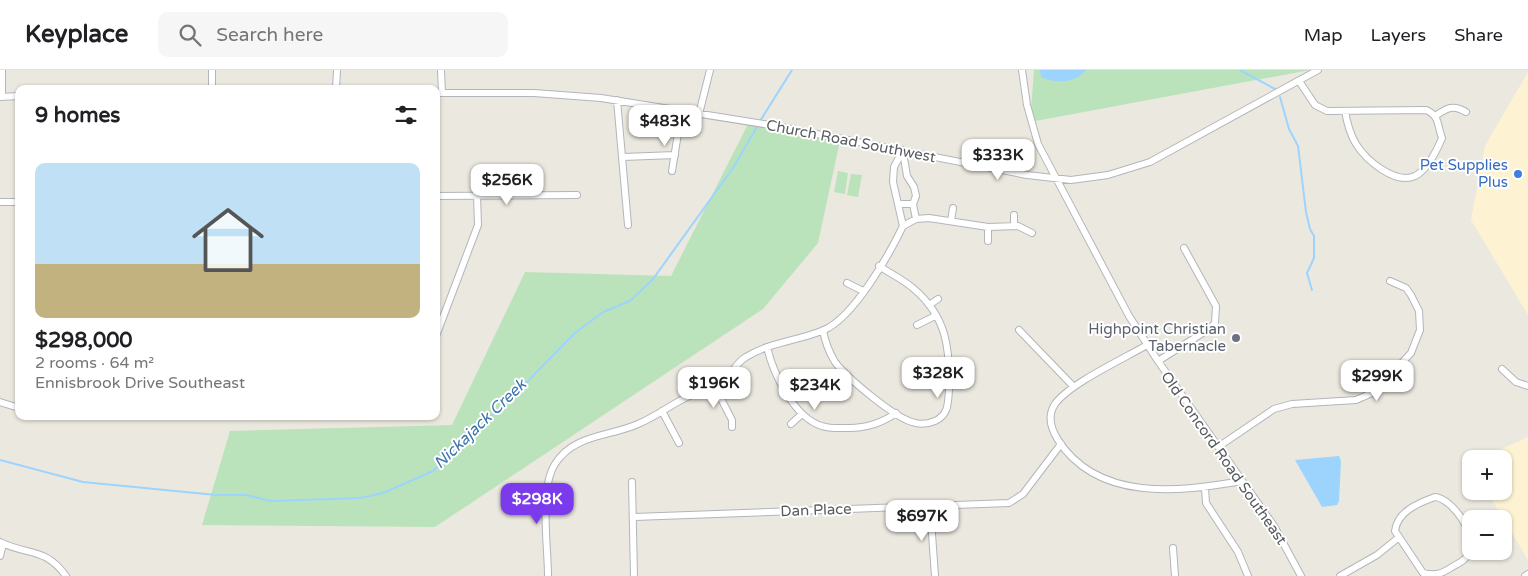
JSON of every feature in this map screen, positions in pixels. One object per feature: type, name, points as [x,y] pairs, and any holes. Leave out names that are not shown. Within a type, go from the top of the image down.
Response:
[{"type":"street","points":[[2,70],[1,97],[15,96]]},
{"type":"street","points":[[212,70],[212,85]]},
{"type":"street","points":[[336,70],[336,85]]},
{"type":"street","points":[[440,85],[441,70]]},
{"type":"street","points":[[699,114],[710,70]]},
{"type":"street","name":"Old Concord Road Southeast","points":[[1022,70],[1027,105],[1034,131],[1056,179],[1147,345],[1281,538],[1301,576]]},
{"type":"street","name":"Church Road Southwest","points":[[440,93],[564,94],[617,100],[776,126],[1056,179],[1108,175],[1140,166],[1318,70]]},
{"type":"street","points":[[1299,81],[1315,105],[1327,111],[1420,109],[1436,116],[1442,138],[1419,173],[1404,178],[1387,172],[1363,153],[1350,132],[1346,111]]},
{"type":"street","points":[[617,100],[628,225]]},
{"type":"street","points":[[1436,116],[1452,107],[1458,107],[1466,112]]},
{"type":"street","points":[[672,171],[679,127]]},
{"type":"street","points":[[903,150],[894,167],[893,174],[904,226]]},
{"type":"street","points":[[903,150],[907,176],[914,187],[916,196],[913,204],[916,219]]},
{"type":"street","points":[[623,157],[674,155]]},
{"type":"street","points":[[440,325],[478,225],[477,195]]},
{"type":"street","points":[[440,196],[578,195]]},
{"type":"street","points":[[0,202],[15,202]]},
{"type":"street","points":[[898,204],[913,204]]},
{"type":"street","points":[[951,222],[953,208]]},
{"type":"street","points":[[1014,215],[1014,226]]},
{"type":"street","points":[[548,576],[547,498],[550,475],[563,453],[577,443],[586,438],[614,433],[638,424],[684,399],[724,382],[745,358],[767,347],[823,330],[848,313],[904,226],[916,219],[929,218],[988,227],[1014,226],[1025,228],[1032,233]]},
{"type":"street","points":[[988,227],[988,241]]},
{"type":"street","points":[[1158,361],[1209,329],[1215,323],[1216,306],[1184,248]]},
{"type":"street","points":[[823,330],[829,352],[841,369],[908,421],[921,424],[935,421],[946,410],[949,348],[941,325],[929,305],[913,288],[879,266]]},
{"type":"street","points":[[1218,448],[1274,408],[1292,404],[1356,400],[1372,393],[1381,385],[1410,353],[1420,330],[1419,311],[1411,295],[1406,288],[1390,281]]},
{"type":"street","points":[[847,283],[863,291]]},
{"type":"street","points":[[929,305],[938,299]]},
{"type":"street","points":[[917,325],[935,316]]},
{"type":"street","points":[[1019,330],[1073,386]]},
{"type":"street","points":[[1147,345],[1073,386],[1058,400],[1052,411],[1051,424],[1061,444],[1085,468],[1115,483],[1158,489],[1191,490],[1242,481]]},
{"type":"street","points":[[767,347],[778,379],[802,414],[822,426],[838,428],[868,426],[886,420],[896,413]]},
{"type":"street","points":[[1502,369],[1516,382],[1528,386]]},
{"type":"street","points":[[715,387],[732,420],[732,428]]},
{"type":"street","points":[[0,402],[15,407]]},
{"type":"street","points":[[662,411],[679,444]]},
{"type":"street","points":[[791,424],[802,414]]},
{"type":"street","name":"Dan Place","points":[[634,517],[1009,503],[1024,494],[1061,444]]},
{"type":"street","points":[[632,482],[634,576]]},
{"type":"street","points":[[1205,488],[1206,503],[1238,552],[1248,576]]},
{"type":"street","points":[[1439,498],[1450,505],[1466,529],[1471,550],[1467,558],[1439,575],[1431,576],[1423,573],[1398,538],[1396,523],[1408,510],[1428,500],[1439,498]]},
{"type":"street","points":[[930,506],[935,576]]},
{"type":"street","points":[[1340,576],[1377,555],[1398,538]]},
{"type":"street","points":[[0,556],[2,543],[44,554],[56,563],[66,576]]},
{"type":"street","points":[[1173,548],[1175,576]]},
{"type":"shaded area","points":[[1528,72],[1528,315],[1471,220],[1485,146]]},
{"type":"shaded area","points":[[1528,437],[1528,560],[1512,533],[1512,510],[1498,510],[1492,500],[1512,500],[1512,450],[1499,450]]},
{"type":"green space","points":[[1034,70],[1310,70],[1030,122]]},
{"type":"green space","points":[[749,122],[841,136],[818,243],[763,309],[435,527],[202,525],[230,431],[452,425],[525,272],[671,276]]},
{"type":"green space","points":[[838,171],[848,173],[845,194],[834,192]]},
{"type":"green space","points":[[851,174],[862,175],[858,197],[847,195]]},
{"type":"water","points":[[1040,70],[1086,70],[1077,78],[1071,80],[1053,81],[1041,77]]},
{"type":"water","points":[[1339,456],[1341,461],[1339,501],[1337,505],[1322,507],[1295,460]]},
{"type":"waterway","name":"Nickajack Creek","points":[[760,121],[792,70]]},
{"type":"waterway","points":[[1240,70],[1275,89]]},
{"type":"waterway","points":[[1280,97],[1289,129],[1298,146],[1306,212],[1310,229],[1314,236],[1314,258],[1307,273],[1312,290]]},
{"type":"waterway","name":"Nickajack Creek","points":[[0,460],[83,482],[216,495],[246,495],[271,501],[360,498],[383,493],[433,471],[522,387],[575,333],[603,312],[630,301],[653,279],[733,168],[758,125]]},
{"type":"place","name":"Pet Supplies Plus","points":[[1518,174]]},
{"type":"place","name":"Highpoint Christian Tabernacle","points":[[1236,338]]}]
